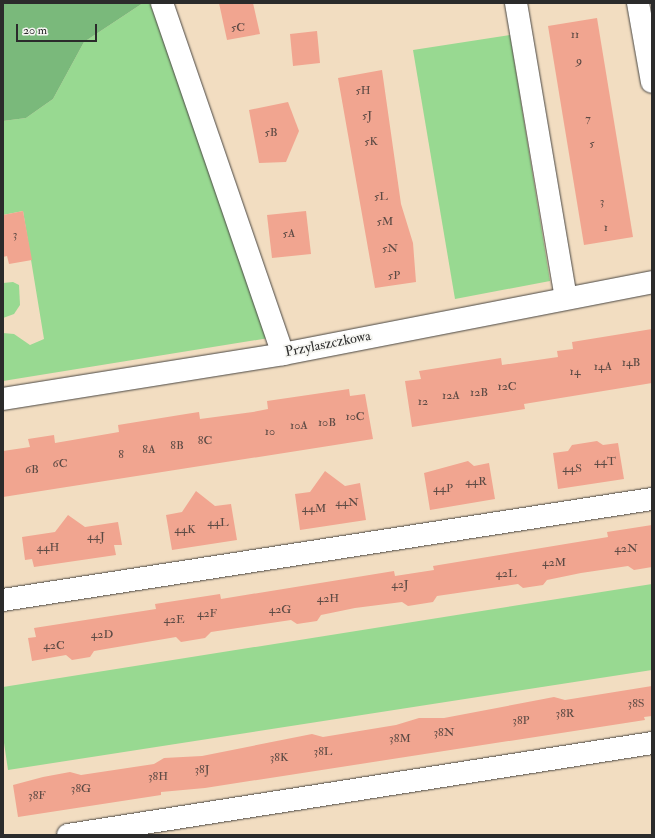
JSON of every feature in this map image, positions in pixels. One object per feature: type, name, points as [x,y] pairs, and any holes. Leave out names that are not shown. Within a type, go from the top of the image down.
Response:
[{"type":"street","points":[[162,3],[283,354]]},
{"type":"street","points":[[516,3],[566,298]]},
{"type":"street","points":[[638,3],[652,82]]},
{"type":"street","name":"Przylaszczkowa","points":[[3,399],[283,354],[652,282]]},
{"type":"street","points":[[3,600],[652,499]]},
{"type":"street","points":[[68,835],[652,743]]},
{"type":"green space","points":[[3,3],[143,3],[84,42],[53,99],[26,118],[3,121]]},
{"type":"green space","points":[[143,3],[150,3],[269,338],[3,381],[3,333],[14,334],[30,345],[44,339],[23,211],[3,215],[3,121],[26,118],[53,99],[84,42]]},
{"type":"green space","points":[[510,35],[550,281],[455,299],[413,50]]},
{"type":"green space","points":[[13,282],[19,285],[20,305],[14,314],[3,318],[3,283]]},
{"type":"green space","points":[[652,584],[652,670],[8,770],[3,736],[3,687]]},
{"type":"building","points":[[219,3],[253,3],[260,34],[227,40]]},
{"type":"building","points":[[597,18],[633,237],[584,245],[548,26]]},
{"type":"building","points":[[317,31],[320,63],[293,66],[290,34]]},
{"type":"building","points":[[382,70],[401,204],[413,243],[416,282],[375,288],[338,78]]},
{"type":"building","points":[[288,102],[299,131],[286,162],[259,163],[249,110]]},
{"type":"building","points":[[23,211],[32,260],[9,264],[7,256],[3,257],[3,215]]},
{"type":"building","points":[[306,211],[311,254],[272,258],[267,215]]},
{"type":"building","points":[[652,329],[652,383],[524,404],[525,409],[412,427],[405,381],[421,379],[419,371],[501,358],[502,365],[558,357],[557,351],[573,349],[572,342]]},
{"type":"building","points":[[349,389],[350,396],[365,394],[373,439],[3,497],[3,451],[30,447],[28,439],[54,435],[55,443],[119,432],[118,425],[199,412],[200,419],[253,412],[268,409],[267,401]]},
{"type":"building","points":[[597,441],[603,445],[618,443],[624,479],[558,489],[553,453],[568,451],[572,445]]},
{"type":"building","points":[[468,461],[474,466],[489,463],[495,499],[430,510],[424,473]]},
{"type":"building","points":[[325,471],[345,486],[360,483],[366,520],[300,530],[295,494],[310,492]]},
{"type":"building","points":[[196,491],[215,506],[231,504],[237,540],[172,550],[166,515],[182,512]]},
{"type":"building","points":[[68,515],[85,527],[118,522],[122,545],[114,545],[116,555],[34,567],[32,559],[25,560],[22,537],[55,532]]},
{"type":"building","points":[[652,525],[652,567],[634,570],[628,566],[547,580],[543,585],[523,588],[518,584],[437,596],[433,602],[408,606],[402,602],[355,608],[321,615],[317,621],[297,624],[291,620],[211,632],[205,638],[181,642],[176,637],[94,651],[90,657],[72,660],[66,655],[32,661],[28,638],[36,637],[34,628],[156,609],[155,604],[220,594],[221,599],[394,571],[395,576],[434,570],[433,566],[608,537],[607,532]]},
{"type":"building","points":[[652,686],[652,716],[644,717],[645,720],[205,788],[161,792],[161,795],[18,817],[13,785],[43,777],[70,772],[81,775],[154,764],[164,758],[202,756],[312,734],[323,737],[396,725],[419,718],[444,718],[554,697],[565,700]]}]
